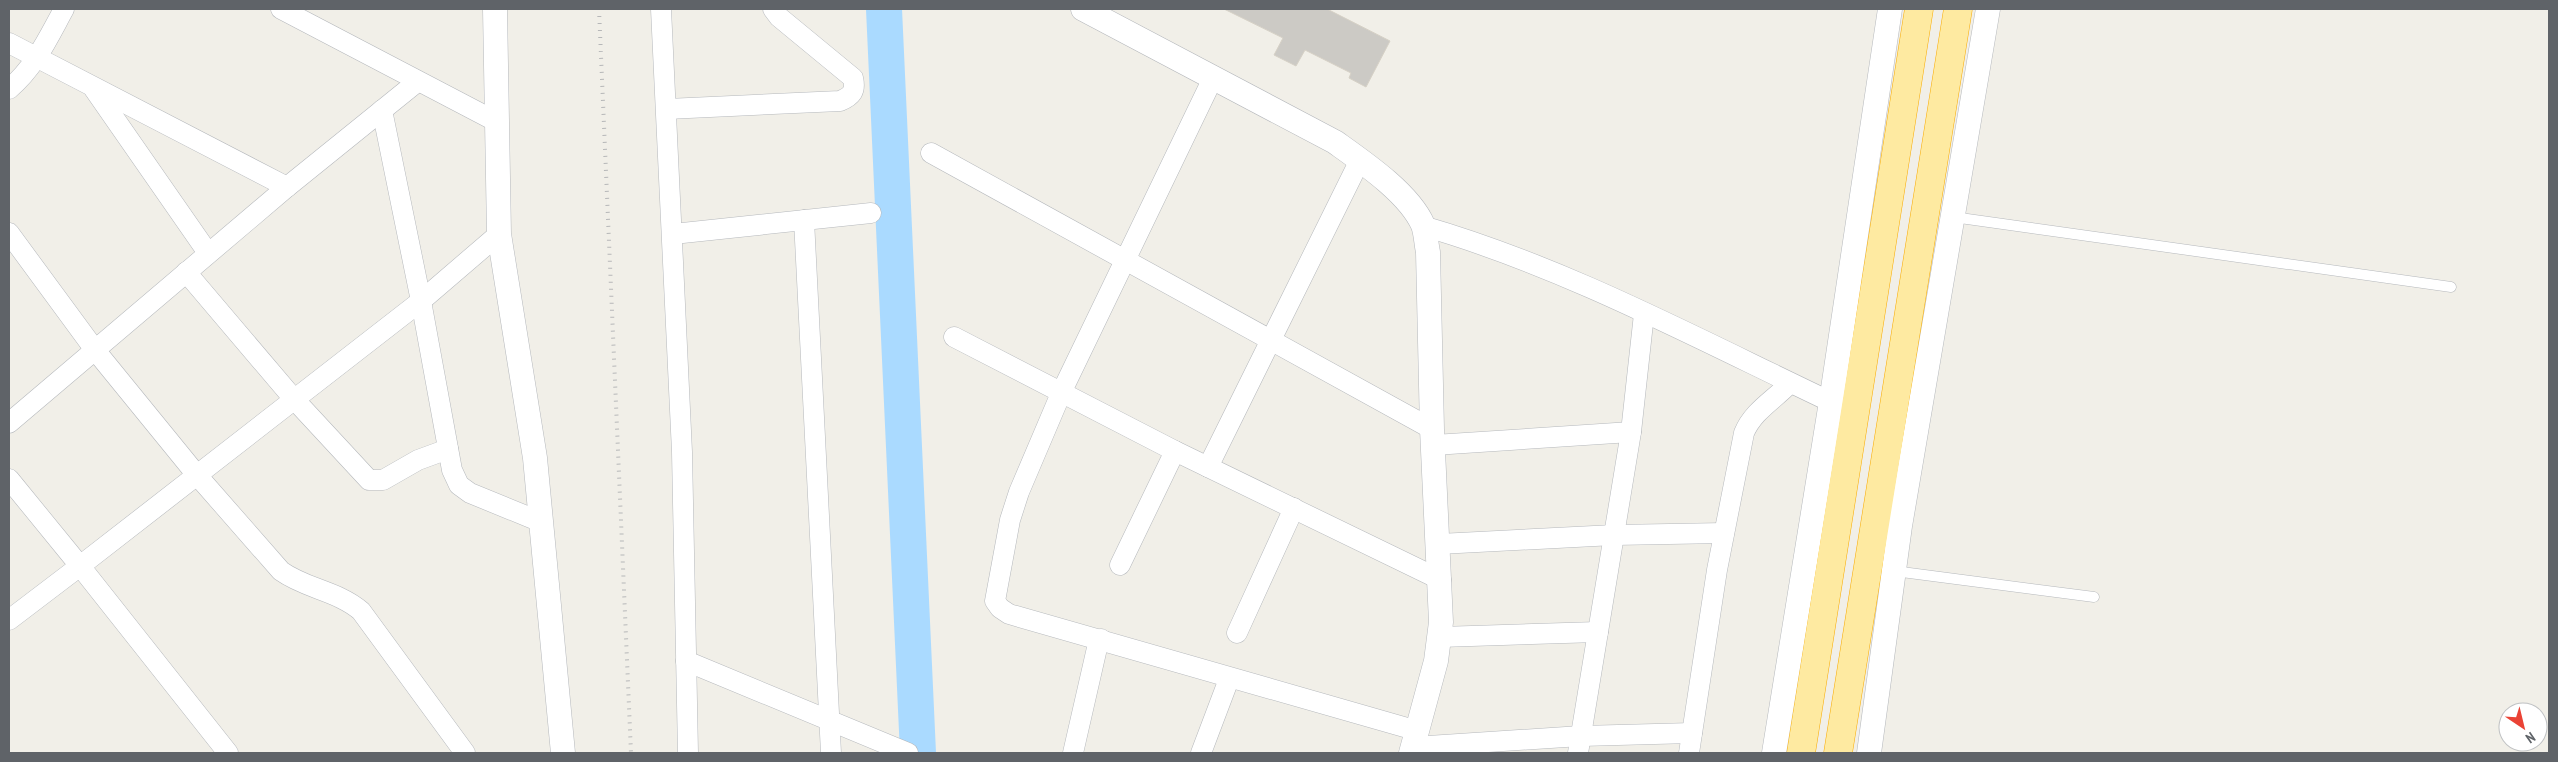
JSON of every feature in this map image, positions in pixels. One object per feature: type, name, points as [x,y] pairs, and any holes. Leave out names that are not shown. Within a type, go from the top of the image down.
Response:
[{"type":"highway","points":[[1801,753],[1919,9]]},
{"type":"highway","points":[[1838,753],[1958,9]]},
{"type":"street","points":[[9,89],[24,77],[37,58],[64,9]]},
{"type":"street","points":[[281,9],[417,82],[497,122]]},
{"type":"street","points":[[495,9],[499,234],[535,458],[563,753]]},
{"type":"street","points":[[661,9],[682,443],[688,753]]},
{"type":"street","points":[[667,109],[840,101],[850,96],[855,87],[853,78],[779,17],[773,9]]},
{"type":"street","points":[[1082,9],[1335,142],[1360,160],[1410,204],[1423,226],[1428,252],[1433,437],[1441,580],[1440,637],[1435,669],[1414,744]]},
{"type":"street","points":[[1774,753],[1890,9]]},
{"type":"street","points":[[1869,753],[1894,571],[1988,9]]},
{"type":"street","points":[[9,43],[287,187]]},
{"type":"street","points":[[1213,78],[1062,391],[1019,492],[1010,520],[995,601],[1000,608],[1009,614],[1101,639],[1229,679],[1414,744],[1579,745],[1692,732]]},
{"type":"street","points":[[9,424],[208,253],[417,82]]},
{"type":"street","points":[[91,85],[208,253]]},
{"type":"street","points":[[382,110],[422,301],[452,470],[459,485],[470,493],[541,522]]},
{"type":"street","points":[[931,153],[1271,339],[1433,437],[1630,432]]},
{"type":"street","points":[[1208,467],[1360,160]]},
{"type":"street","points":[[673,234],[871,213]]},
{"type":"street","points":[[804,220],[831,753]]},
{"type":"street","points":[[1423,226],[1470,239],[1554,271],[1830,402]]},
{"type":"street","points":[[9,233],[94,350],[196,474],[281,571],[296,582],[348,600],[361,611],[465,753]]},
{"type":"street","points":[[9,620],[293,398],[422,301],[499,234]]},
{"type":"street","points":[[186,272],[293,398],[369,480],[383,480],[418,460],[448,449]]},
{"type":"street","points":[[1579,745],[1630,432],[1644,314]]},
{"type":"street","points":[[954,337],[1062,391],[1175,451],[1441,580]]},
{"type":"street","points":[[1688,753],[1724,533],[1746,427],[1753,415],[1775,398],[1790,382]]},
{"type":"street","points":[[1120,564],[1175,451]]},
{"type":"street","points":[[9,479],[228,753]]},
{"type":"street","points":[[1237,633],[1294,508]]},
{"type":"street","points":[[1439,544],[1614,535],[1724,533]]},
{"type":"street","points":[[1440,637],[1598,632]]},
{"type":"street","points":[[1073,753],[1097,648],[1101,639]]},
{"type":"street","points":[[686,661],[904,752]]},
{"type":"street","points":[[1201,753],[1229,679]]},
{"type":"lane","points":[[1952,217],[2451,287]]},
{"type":"lane","points":[[1894,571],[2094,597]]},
{"type":"building","points":[[1224,9],[1327,9],[1390,41],[1366,87],[1349,78],[1351,73],[1305,50],[1296,66],[1274,55],[1283,38]]},
{"type":"waterway","points":[[884,9],[918,753]]},
{"type":"railway","points":[[599,9],[631,753]]}]
